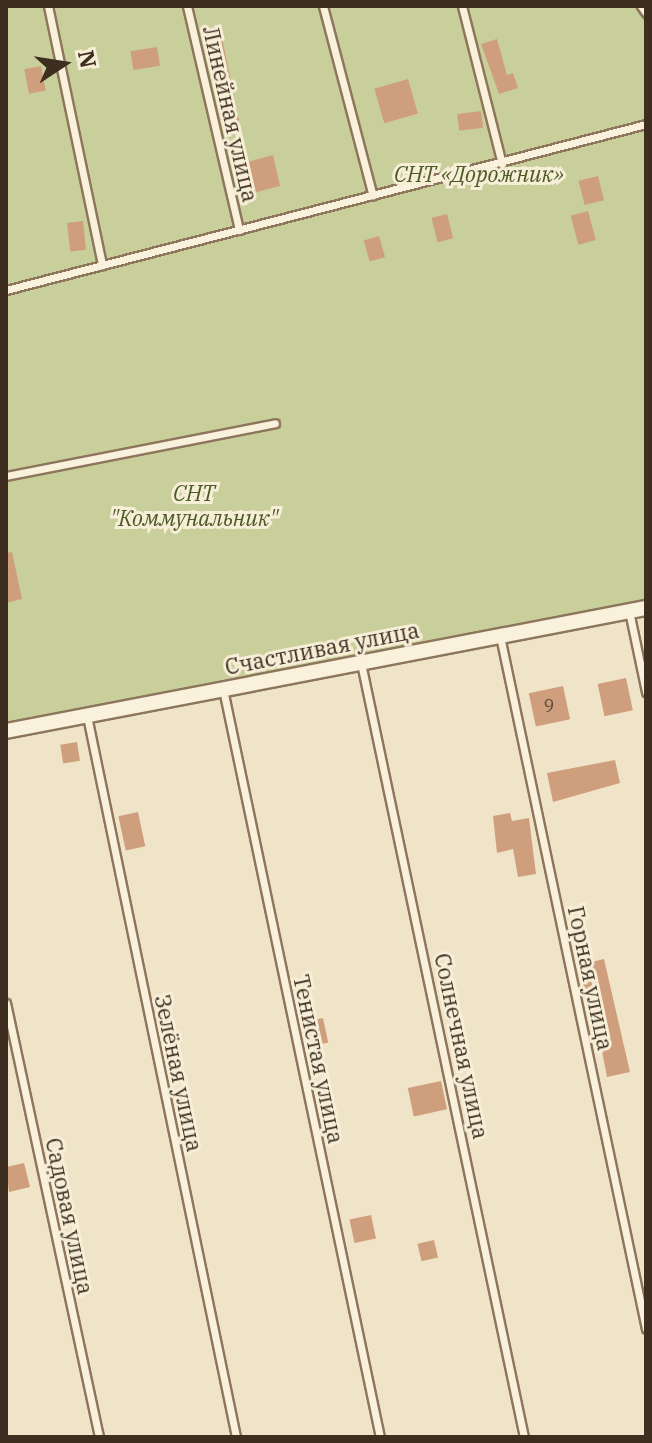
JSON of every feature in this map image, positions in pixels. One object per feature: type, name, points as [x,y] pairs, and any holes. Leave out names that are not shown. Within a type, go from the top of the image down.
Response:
[{"type":"street","name":"Счастливая улица","points":[[6,731],[646,608]]},
{"type":"lane","points":[[48,6],[102,265]]},
{"type":"lane","name":"Линейная улица","points":[[187,6],[239,230]]},
{"type":"lane","points":[[323,6],[373,196]]},
{"type":"lane","points":[[462,6],[502,164]]},
{"type":"lane","points":[[641,6],[646,13]]},
{"type":"lane","points":[[6,290],[502,164],[646,124]]},
{"type":"lane","points":[[6,476],[275,423]]},
{"type":"lane","points":[[629,611],[646,692]]},
{"type":"lane","name":"Горная улица","points":[[500,636],[646,1329]]},
{"type":"lane","name":"Солнечная улица","points":[[361,663],[524,1437]]},
{"type":"lane","name":"Тенистая улица","points":[[223,689],[380,1437]]},
{"type":"lane","name":"Зелёная улица","points":[[87,716],[236,1437]]},
{"type":"lane","name":"Садовая улица","points":[[6,1003],[99,1437]]},
{"type":"green space","points":[[6,6],[646,6],[646,603],[6,731]]},
{"type":"building","points":[[220,28],[240,125],[225,128],[203,33]]},
{"type":"building","points":[[497,39],[507,75],[513,73],[518,88],[499,94],[481,44]]},
{"type":"building","points":[[157,47],[160,66],[133,70],[130,51]]},
{"type":"building","points":[[41,66],[46,91],[29,94],[24,69]]},
{"type":"building","points":[[408,79],[418,114],[384,123],[374,89]]},
{"type":"building","points":[[481,111],[483,128],[459,131],[457,114]]},
{"type":"building","points":[[273,155],[280,186],[249,194],[248,162]]},
{"type":"building","points":[[598,176],[604,200],[585,205],[579,181]]},
{"type":"building","points":[[588,211],[596,240],[578,245],[571,216]]},
{"type":"building","points":[[447,214],[453,238],[438,242],[431,218]]},
{"type":"building","points":[[83,221],[86,250],[70,252],[67,223]]},
{"type":"building","points":[[379,236],[385,257],[370,262],[364,240]]},
{"type":"building","points":[[12,552],[22,599],[6,603],[6,553]]},
{"type":"building","points":[[626,678],[633,710],[604,716],[598,684]]},
{"type":"building","points":[[563,686],[570,719],[536,727],[529,693]]},
{"type":"building","points":[[77,742],[80,761],[63,763],[60,745]]},
{"type":"building","points":[[615,760],[620,783],[553,802],[547,773]]},
{"type":"building","points":[[138,812],[145,846],[126,850],[118,816]]},
{"type":"building","points":[[510,813],[512,821],[529,818],[536,874],[518,877],[513,849],[497,853],[493,816]]},
{"type":"building","points":[[604,959],[630,1072],[607,1077],[590,990],[585,992],[578,965]]},
{"type":"building","points":[[323,1018],[328,1042],[313,1046],[307,1021]]},
{"type":"building","points":[[441,1081],[447,1109],[414,1116],[408,1088]]},
{"type":"building","points":[[24,1163],[30,1187],[9,1192],[6,1167]]},
{"type":"building","points":[[371,1215],[376,1238],[354,1243],[349,1220]]},
{"type":"building","points":[[434,1240],[438,1258],[421,1261],[417,1244]]},
{"type":"park label","name":"СНТ «Дорожник»","points":[[479,174]]},
{"type":"park label","name":"СНТ \"Коммунальник\"","points":[[194,504]]}]
